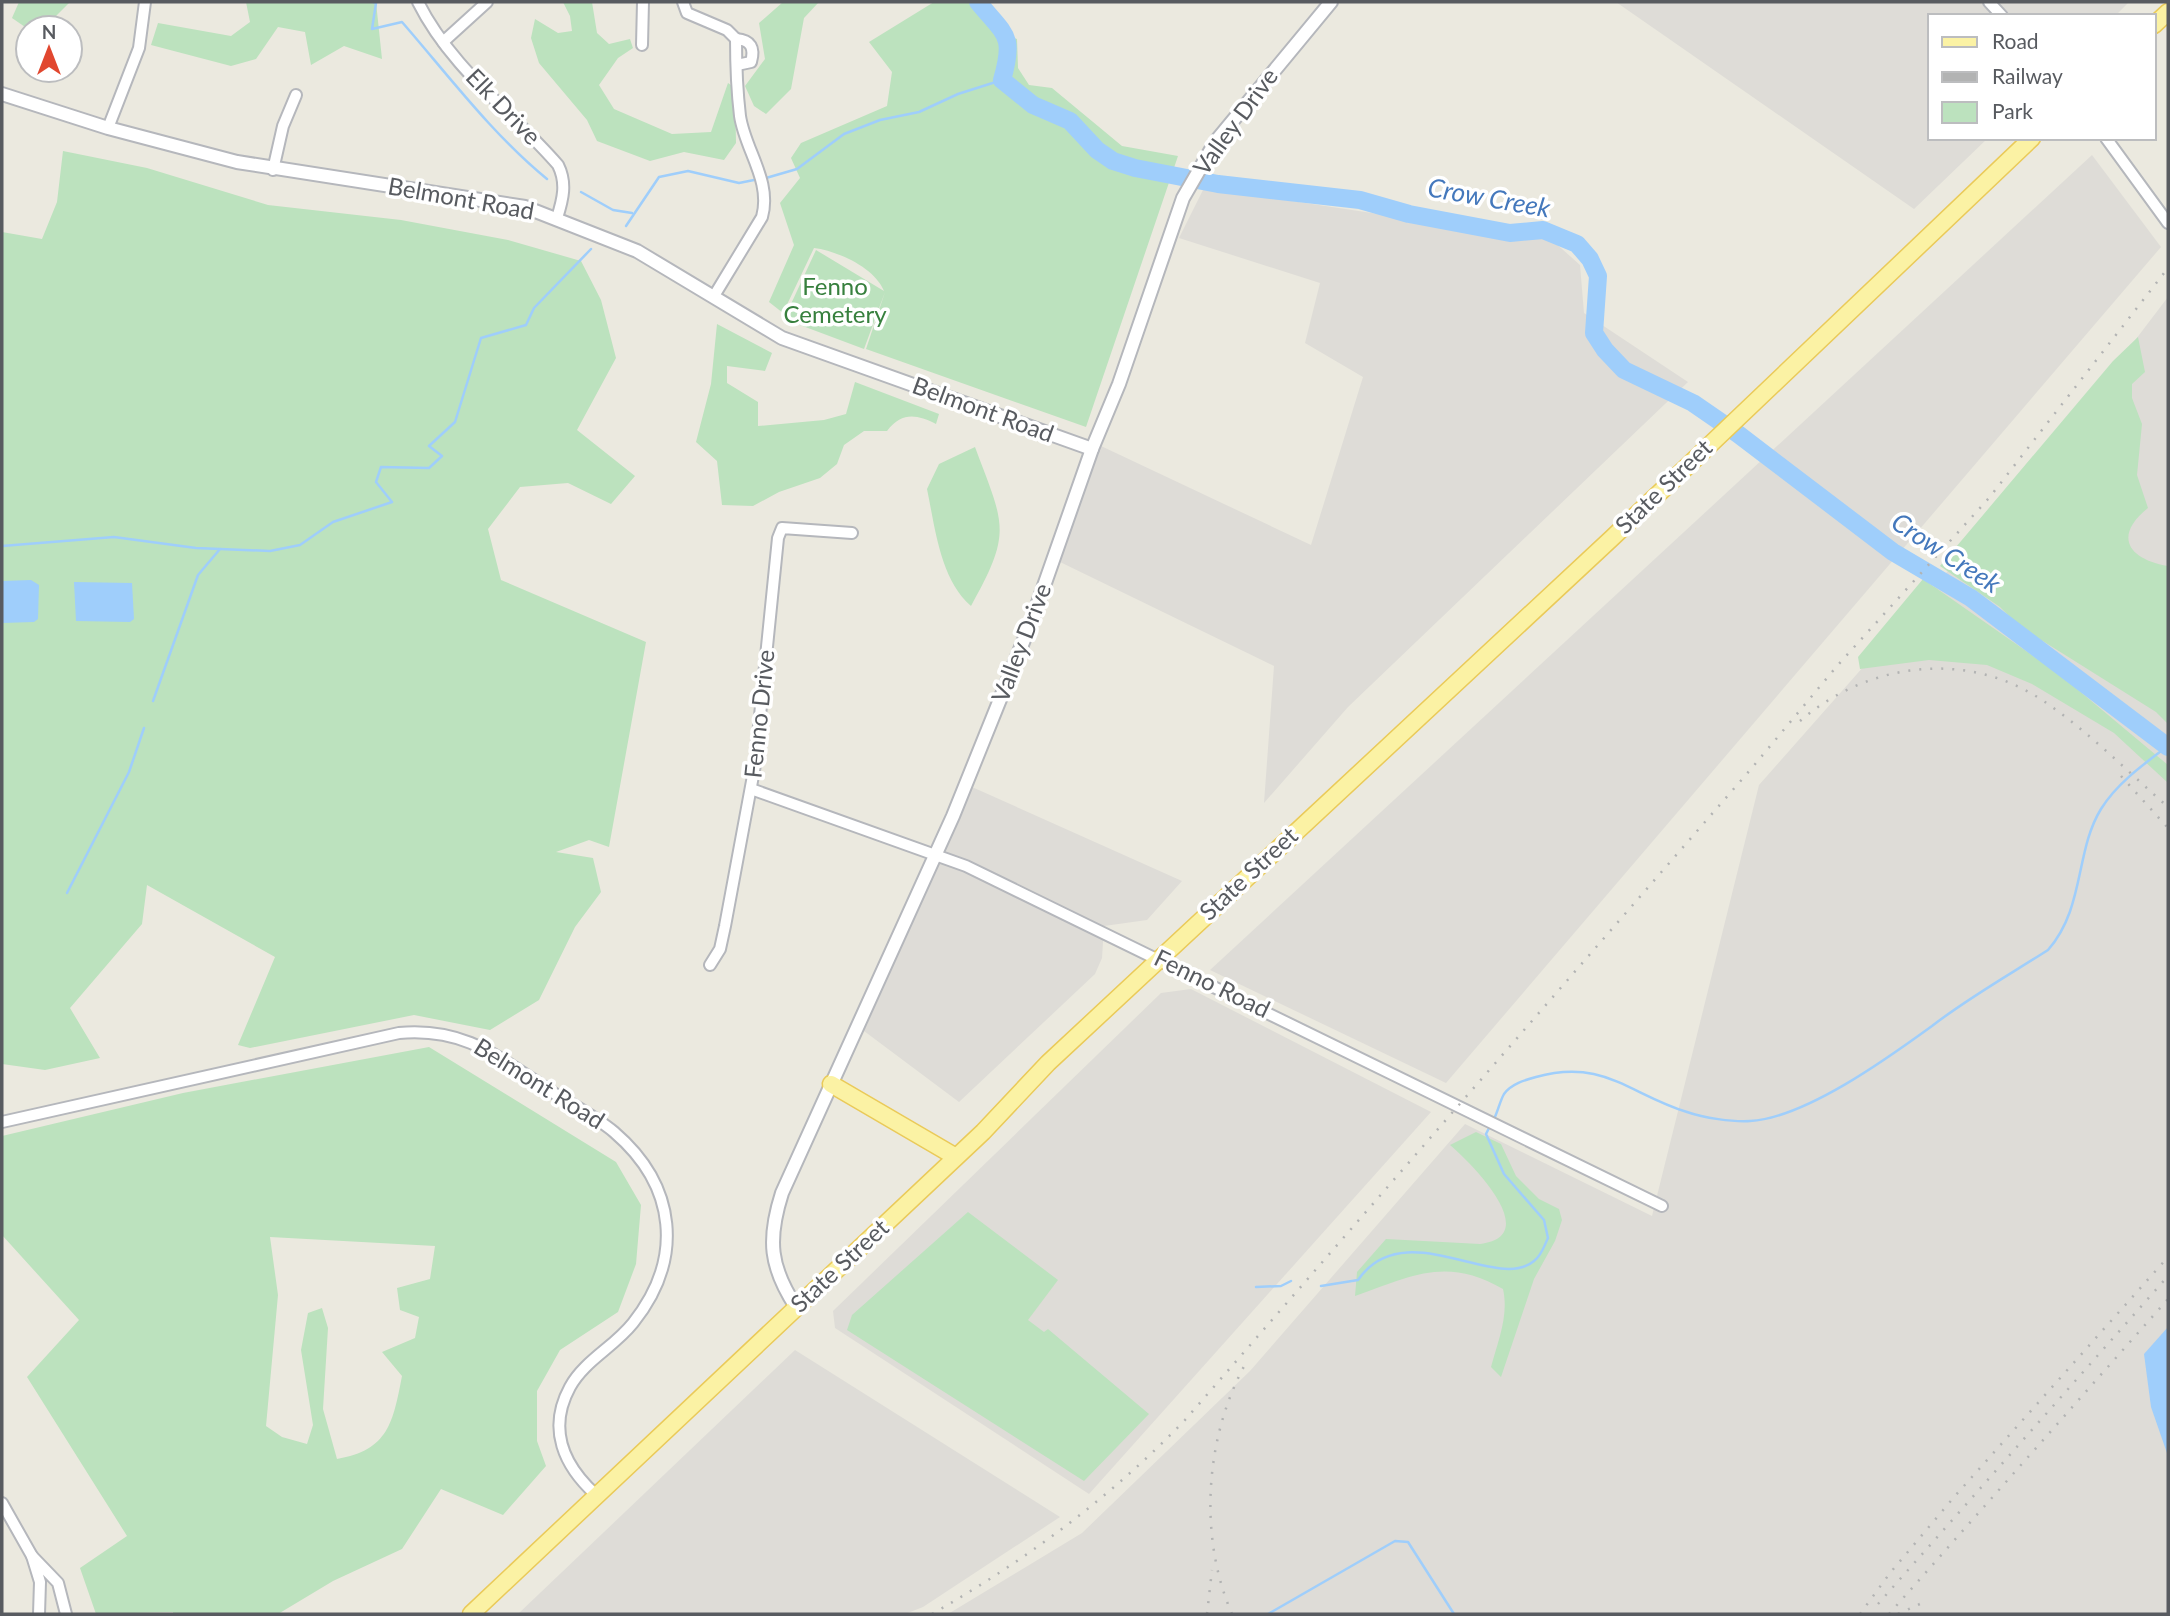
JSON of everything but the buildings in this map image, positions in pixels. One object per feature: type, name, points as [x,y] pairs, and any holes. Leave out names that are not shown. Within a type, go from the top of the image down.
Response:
[{"type":"main road","name":"State Street","points":[[471,1614],[956,1157],[1048,1063],[1159,958],[1612,538],[1706,445],[2030,140]]},
{"type":"main road","points":[[831,1084],[956,1157]]},
{"type":"street","points":[[108,128],[139,48],[145,2]]},
{"type":"street","name":"Elk Drive","points":[[418,2],[443,42],[478,84],[558,165],[564,176],[564,189],[557,218]]},
{"type":"street","points":[[443,42],[487,2]]},
{"type":"street","points":[[642,45],[643,2]]},
{"type":"street","points":[[683,2],[687,13],[727,30],[736,39],[751,45],[754,54],[751,62],[737,65]]},
{"type":"street","name":"Valley Drive","points":[[796,1307],[778,1279],[773,1230],[782,1193],[953,816],[1032,620],[1092,449],[1119,384],[1183,198],[1204,158],[1241,108],[1331,2]]},
{"type":"street","points":[[714,296],[762,217],[765,202],[740,116],[736,39]]},
{"type":"street","name":"Belmont Road","points":[[2,94],[108,128],[273,170],[486,199],[557,218],[637,251],[760,326],[803,346],[1092,449]]},
{"type":"street","points":[[273,170],[284,126],[296,96]]},
{"type":"street","points":[[2107,140],[2168,223]]},
{"type":"street","name":"Fenno Drive","points":[[710,965],[720,948],[751,789],[778,538],[782,528],[852,533]]},
{"type":"street","name":"Fenno Road","points":[[751,789],[935,853],[1159,958],[1662,1206]]},
{"type":"street","name":"Belmont Road","points":[[2,1122],[399,1033],[443,1032],[486,1048],[612,1130],[645,1164],[655,1181],[666,1212],[667,1240],[657,1287],[630,1327],[570,1386],[562,1407],[560,1432],[563,1454],[574,1476],[596,1495]]},
{"type":"street","points":[[2,1503],[32,1556],[40,1582],[39,1614]]},
{"type":"street","points":[[32,1556],[58,1583],[66,1614]]},
{"type":"shaded area","points":[[1616,2],[2129,2],[2117,14],[1928,14],[1928,140],[1986,140],[1914,209]]},
{"type":"shaded area","points":[[2092,155],[2161,247],[1446,1083],[1210,970]]},
{"type":"shaded area","points":[[1204,188],[1552,240],[1580,265],[1584,313],[1688,382],[1348,707],[1264,803],[1274,666],[1058,561],[1101,446],[1311,545],[1363,377],[1305,343],[1320,283],[1179,238]]},
{"type":"shaded area","points":[[2168,297],[2168,1614],[948,1614],[1082,1533],[1250,1371],[1465,1124],[1652,1216],[1759,785],[1962,555],[2105,537],[2104,381]]},
{"type":"shaded area","points":[[972,787],[1182,881],[1147,920],[1104,926],[1102,958],[1095,974],[959,1102],[864,1031]]},
{"type":"shaded area","points":[[1191,989],[1431,1112],[1089,1494],[835,1328],[833,1311],[1161,993]]},
{"type":"shaded area","points":[[795,1350],[1060,1517],[923,1607],[905,1614],[518,1614]]},
{"type":"green space","points":[[19,2],[70,2],[58,14],[14,14],[14,19],[12,18]]},
{"type":"green space","points":[[246,2],[376,2],[382,59],[344,46],[311,65],[305,32],[278,27],[256,59],[231,66],[151,45],[158,23],[231,36],[250,22]]},
{"type":"green space","points":[[563,2],[592,2],[597,33],[609,44],[630,39],[633,48],[618,58],[599,85],[614,109],[672,134],[711,132],[728,83],[735,88],[736,143],[724,160],[684,152],[650,161],[597,141],[587,120],[539,63],[531,38],[535,19],[558,33],[572,31],[570,16]]},
{"type":"green space","points":[[783,2],[819,2],[804,18],[791,89],[766,114],[754,106],[745,86],[765,59],[759,23]]},
{"type":"green space","name":"Fenno Cemetery","points":[[934,2],[972,2],[997,32],[1017,39],[1018,68],[1029,85],[1052,88],[1122,146],[1178,156],[1086,427],[866,349],[885,292],[864,349],[784,319],[816,250],[884,291],[873,275],[864,268],[834,253],[814,248],[783,313],[769,302],[794,245],[780,203],[800,178],[791,158],[801,143],[887,106],[892,72],[869,42]]},
{"type":"green space","points":[[63,151],[147,168],[268,205],[401,220],[508,240],[581,261],[601,300],[616,358],[577,430],[635,476],[611,504],[568,483],[520,487],[488,529],[501,580],[646,642],[609,847],[589,840],[556,852],[593,858],[601,892],[575,927],[539,1000],[490,1030],[414,1015],[250,1048],[238,1045],[275,957],[147,885],[142,924],[70,1008],[100,1058],[45,1070],[2,1064],[2,232],[42,239],[57,202]]},
{"type":"green space","points":[[717,324],[772,353],[765,371],[727,366],[727,383],[758,402],[758,426],[824,420],[846,414],[855,382],[939,414],[936,424],[922,418],[910,417],[898,420],[887,431],[864,431],[844,445],[837,464],[820,478],[779,492],[753,506],[722,505],[717,461],[696,442],[711,384]]},
{"type":"green space","points":[[2138,337],[2145,372],[2132,384],[2132,398],[2142,424],[2137,475],[2148,508],[2137,518],[2128,537],[2135,552],[2143,558],[2168,566],[2168,724],[2156,712],[2019,626],[2000,607],[1940,566],[2113,361]]},
{"type":"green space","points":[[975,447],[993,494],[1000,528],[993,560],[971,606],[952,582],[940,552],[927,489],[939,464]]},
{"type":"green space","points":[[1923,579],[2059,674],[2168,765],[2168,783],[2114,733],[2032,684],[1987,665],[1929,660],[1860,669],[1858,657]]},
{"type":"green space","points":[[429,1047],[616,1162],[641,1205],[636,1264],[618,1312],[560,1350],[537,1391],[537,1441],[546,1466],[503,1515],[441,1489],[402,1549],[333,1581],[278,1614],[96,1614],[80,1568],[127,1536],[27,1377],[79,1320],[2,1235],[2,1136],[183,1093]],"holes":[[[270,1237],[435,1246],[430,1279],[397,1288],[400,1310],[419,1317],[415,1338],[382,1352],[402,1376],[391,1420],[378,1441],[368,1449],[337,1459],[323,1409],[328,1328],[322,1308],[308,1313],[301,1350],[313,1425],[307,1444],[282,1437],[266,1426],[278,1295]]]},
{"type":"green space","points":[[1476,1132],[1501,1144],[1516,1176],[1539,1199],[1559,1209],[1562,1220],[1555,1241],[1534,1279],[1501,1377],[1491,1367],[1504,1319],[1503,1289],[1464,1273],[1446,1271],[1412,1276],[1355,1296],[1357,1272],[1386,1239],[1480,1244],[1498,1238],[1506,1228],[1504,1214],[1497,1198],[1450,1145]]},
{"type":"green space","points":[[968,1212],[1058,1280],[1028,1320],[1044,1332],[1048,1329],[1149,1414],[1084,1481],[847,1330],[852,1315]]},
{"type":"water","points":[[31,580],[39,585],[38,619],[34,622],[2,623],[2,581]]},
{"type":"water","points":[[74,582],[132,583],[134,619],[130,622],[76,621]]},
{"type":"water","points":[[2168,1327],[2168,1456],[2151,1407],[2144,1354]]},
{"type":"waterway","points":[[373,2],[376,3],[372,29],[402,22],[490,124],[547,179]]},
{"type":"waterway","name":"Crow Creek","points":[[978,2],[1001,30],[1008,45],[1002,80],[1033,105],[1070,121],[1097,150],[1113,161],[1135,168],[1218,184],[1360,200],[1409,214],[1510,233],[1543,230],[1577,244],[1590,259],[1598,276],[1594,333],[1605,350],[1624,370],[1693,403],[1738,434],[1893,552],[1971,598],[2168,747]]},
{"type":"waterway","points":[[766,178],[797,169],[844,134],[880,120],[919,112],[958,94],[1002,80]]},
{"type":"waterway","points":[[626,226],[659,177],[688,171],[739,183],[759,179]]},
{"type":"waterway","points":[[581,192],[613,210],[632,213]]},
{"type":"waterway","points":[[2,546],[114,537],[196,548],[270,551],[300,545],[333,522],[392,502],[376,482],[381,467],[429,468],[442,456],[429,446],[455,422],[481,338],[526,325],[534,308],[591,249]]},
{"type":"waterway","points":[[153,701],[198,575],[220,549]]},
{"type":"waterway","points":[[67,893],[129,772],[144,728]]},
{"type":"waterway","points":[[1494,1119],[1504,1094],[1510,1088],[1536,1077],[1559,1072],[1598,1075],[1687,1112],[1735,1121],[1772,1117],[1820,1098],[1893,1054],[1974,996],[2048,950],[2060,934],[2068,916],[2087,843],[2101,809],[2123,782],[2168,746]]},
{"type":"waterway","points":[[1321,1286],[1358,1280],[1377,1261],[1400,1253],[1424,1253],[1497,1268],[1518,1268],[1537,1259],[1548,1238],[1544,1220],[1504,1174],[1486,1134],[1491,1124]]},
{"type":"waterway","points":[[1256,1287],[1281,1286],[1291,1281]]},
{"type":"waterway","points":[[1268,1614],[1395,1541],[1408,1542],[1454,1614]]},
{"type":"railway","points":[[932,1614],[1001,1572],[1066,1526],[1127,1476],[1185,1420],[1751,769],[1837,666],[1989,498],[2168,268]]},
{"type":"railway","points":[[1800,721],[1826,701],[1855,686],[1886,675],[1949,669],[1981,674],[2012,684],[2059,712],[2168,807]]},
{"type":"railway","points":[[2121,776],[2168,828]]},
{"type":"railway","points":[[1860,1614],[1890,1573],[1955,1496],[2168,1257]]},
{"type":"railway","points":[[1878,1604],[2168,1276]]},
{"type":"railway","points":[[1889,1614],[2168,1299]]},
{"type":"railway","points":[[1232,1614],[1221,1584],[1214,1552],[1211,1486],[1222,1421],[1247,1361]]},
{"type":"railway","points":[[1207,1614],[1212,1570]]},
{"type":"railway","points":[[1898,1614],[1922,1603]]}]
